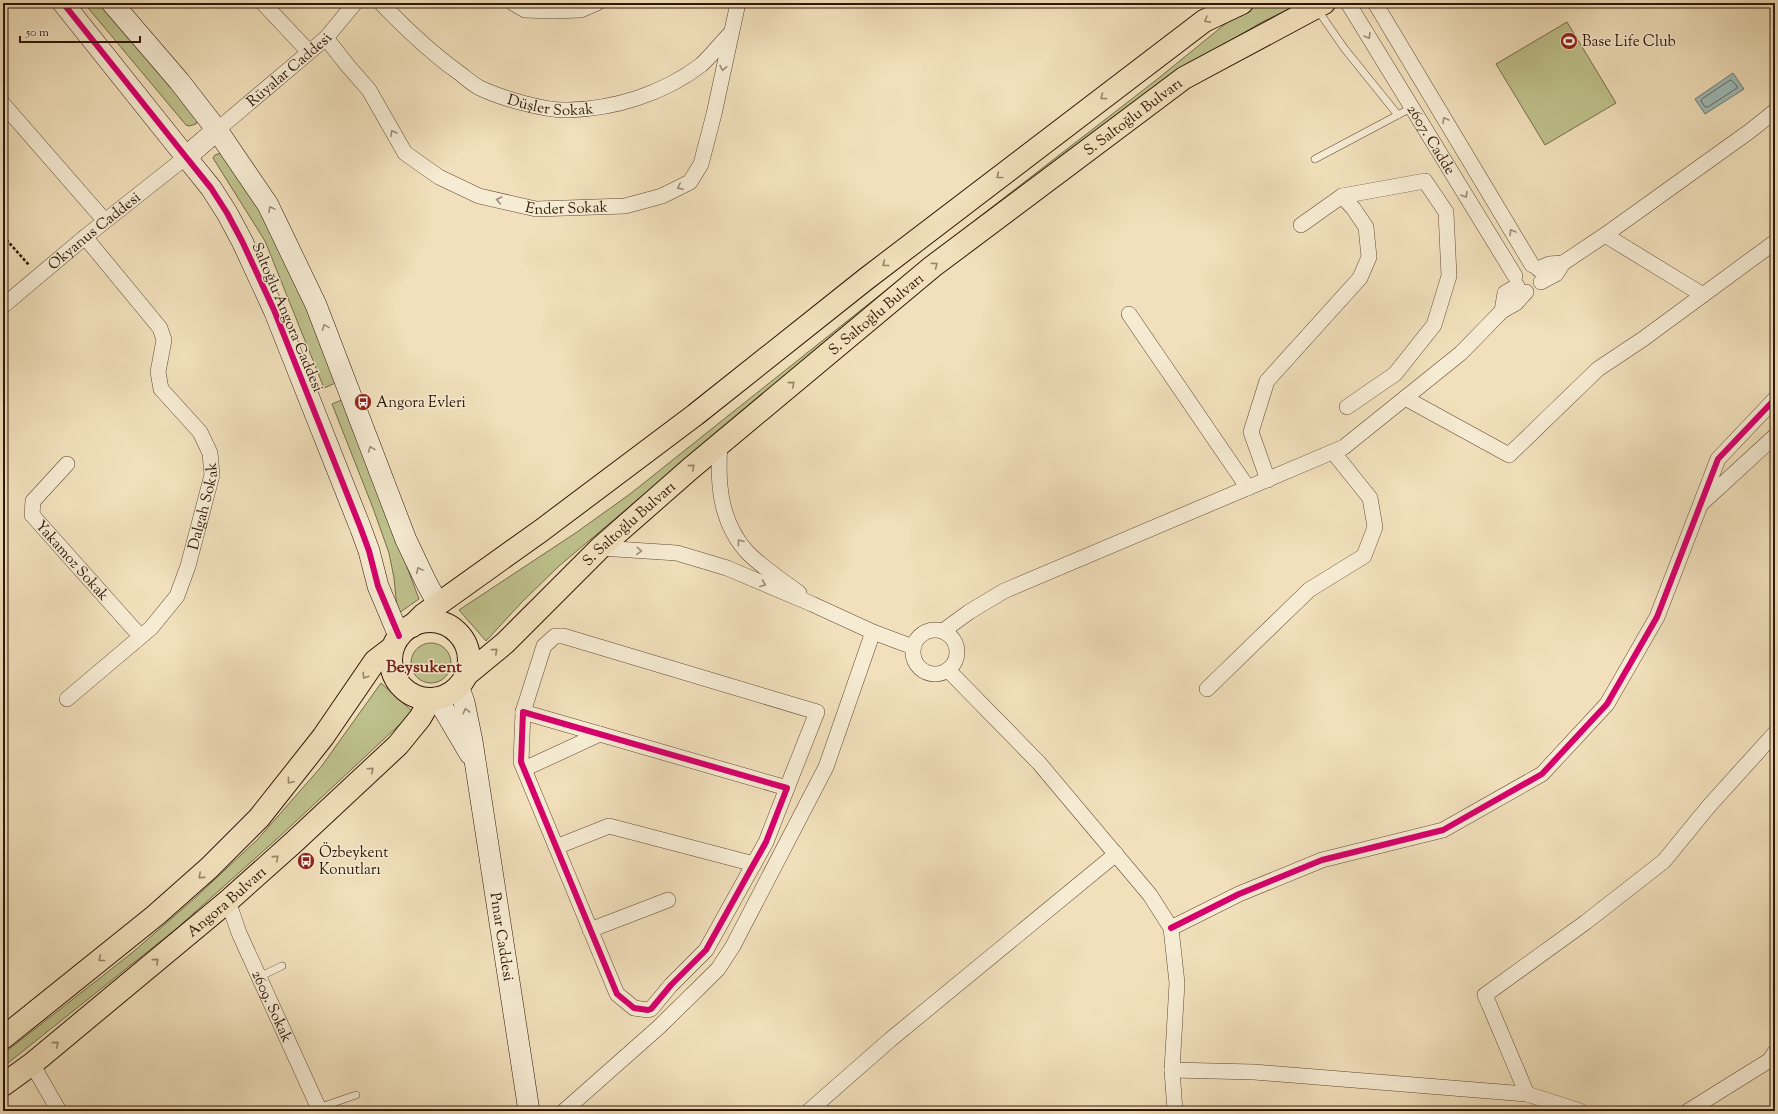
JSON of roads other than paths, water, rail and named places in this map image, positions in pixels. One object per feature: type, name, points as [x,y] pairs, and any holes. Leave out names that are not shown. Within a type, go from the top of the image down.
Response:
[{"type":"main road","name":"S. Saltoğlu Bulvarı","points":[[401,636],[423,614],[542,530],[689,420],[885,264],[1204,21],[1242,3]]},
{"type":"main road","name":"S. Saltoğlu Bulvarı","points":[[462,681],[505,643],[600,548],[720,444],[932,267],[1184,78],[1320,5]]},
{"type":"main road","points":[[3,1038],[156,915],[209,868],[259,818],[323,737],[375,661],[401,636],[422,621],[434,621],[447,625],[458,633],[468,651],[468,664],[462,681],[446,695],[434,698],[413,696],[399,684],[391,668],[401,636]]},
{"type":"main road","name":"Angora Bulvarı","points":[[3,1085],[32,1064],[228,901],[294,842],[398,745],[434,698]]},
{"type":"street","name":"Saltoğlu Angora Caddesi","points":[[63,3],[211,188],[227,213],[259,277],[361,529],[369,551],[378,586],[401,636]]},
{"type":"street","name":"Saltoğlu Angora Caddesi","points":[[112,3],[217,130],[252,178],[268,205],[316,305],[406,540],[438,604]]},
{"type":"street","points":[[263,3],[309,52]]},
{"type":"street","name":"Rüyalar Caddesi","points":[[217,130],[326,38],[355,3]]},
{"type":"street","name":"Düşler Sokak","points":[[381,3],[411,34],[442,61],[480,88],[523,104],[566,111],[610,106],[641,96],[674,82],[701,64],[730,33]]},
{"type":"street","points":[[513,3],[525,10],[551,11],[580,10],[597,3]]},
{"type":"street","name":"Ender Sokak","points":[[326,38],[348,66],[370,90],[405,153],[439,177],[479,196],[536,209],[624,206],[662,196],[690,182],[702,164],[714,114],[730,33],[738,3]]},
{"type":"street","name":"2607. Cadde","points":[[1348,3],[1405,111],[1519,284]]},
{"type":"street","name":"2607. Cadde","points":[[1375,3],[1537,272]]},
{"type":"street","points":[[1405,111],[1430,96]]},
{"type":"street","points":[[3,104],[104,221]]},
{"type":"street","points":[[1537,272],[1549,264],[1563,263],[1605,235],[1750,131],[1775,110]]},
{"type":"street","points":[[186,157],[217,130]]},
{"type":"street","name":"Okyanus Caddesi","points":[[3,306],[84,237],[186,157]]},
{"type":"street","points":[[1300,225],[1342,196],[1425,181],[1446,212],[1449,276],[1434,325],[1395,374],[1347,407]]},
{"type":"street","points":[[1268,480],[1251,432],[1267,381],[1360,278],[1369,258],[1366,227],[1353,208],[1342,196]]},
{"type":"street","points":[[1605,235],[1703,295]]},
{"type":"street","name":"Dalgah Sokak","points":[[67,699],[151,628],[176,596],[188,566],[212,475],[210,453],[200,432],[161,389],[158,372],[163,352],[164,340],[160,328],[84,237]]},
{"type":"street","points":[[1405,398],[1509,455],[1598,369],[1643,339],[1775,242]]},
{"type":"street","points":[[1519,284],[1516,272],[1523,266],[1537,272]]},
{"type":"street","points":[[943,631],[969,612],[1004,590],[1344,447],[1461,353],[1502,311],[1505,293],[1519,284],[1537,289],[1537,272]]},
{"type":"street","points":[[1129,314],[1248,488]]},
{"type":"street","points":[[1171,928],[1239,894],[1322,860],[1443,830],[1542,774],[1607,704],[1657,617],[1718,459],[1775,399]]},
{"type":"street","points":[[1700,504],[1775,436]]},
{"type":"street","points":[[720,444],[718,471],[722,504],[731,530],[749,553],[812,604]]},
{"type":"street","points":[[1207,689],[1309,590],[1364,556],[1375,527],[1370,498],[1333,452]]},
{"type":"street","name":"Yakamoz Sokak","points":[[67,464],[33,500],[32,515],[140,636]]},
{"type":"street","points":[[600,548],[677,553],[727,568],[873,632],[913,647]]},
{"type":"street","points":[[928,631],[943,631],[954,639],[958,652],[956,659],[948,670],[934,674],[926,673],[915,662],[913,647],[921,634],[928,631]]},
{"type":"street","points":[[564,1111],[659,1027],[718,969],[747,921],[826,767],[873,632]]},
{"type":"street","points":[[555,636],[563,636],[817,712],[766,842],[706,950],[671,985],[651,1009],[634,1008],[617,994],[521,762],[523,712],[544,646],[555,636]]},
{"type":"street","points":[[948,670],[1039,763],[1150,895],[1171,928],[1177,983],[1172,1070],[1175,1111]]},
{"type":"street","name":"Pınar Caddesi","points":[[462,681],[529,1111]]},
{"type":"street","name":"Pınar Caddesi","points":[[434,698],[475,763]]},
{"type":"street","points":[[523,712],[787,788]]},
{"type":"street","points":[[1527,1094],[1485,995],[1586,922],[1664,861],[1709,806],[1775,733]]},
{"type":"street","points":[[524,769],[600,734]]},
{"type":"street","points":[[556,847],[609,826],[754,864]]},
{"type":"street","points":[[809,1111],[891,1039],[1116,854]]},
{"type":"street","points":[[590,930],[668,900]]},
{"type":"street","name":"2609. Sokak","points":[[228,901],[239,933],[316,1110]]},
{"type":"street","points":[[648,1010],[659,1027]]},
{"type":"street","points":[[1688,1111],[1770,1060],[1775,1052]]},
{"type":"street","points":[[32,1064],[59,1111]]},
{"type":"street","points":[[1172,1070],[1254,1072],[1527,1094],[1580,1111]]},
{"type":"lane","points":[[1315,159],[1405,111],[1344,48],[1320,5]]},
{"type":"lane","points":[[259,977],[282,966]]},
{"type":"lane","points":[[316,1110],[356,1095]]},
{"type":"water","points":[[1733,73],[1744,89],[1705,114],[1695,99]]},
{"type":"place","name":"Base Life Club","points":[[1569,41]]},
{"type":"place","name":"Angora Evleri","points":[[363,402]]},
{"type":"place","name":"Özbeykent Konutları","points":[[306,861]]},
{"type":"district","name":"Beysukent","points":[[424,666]]}]
